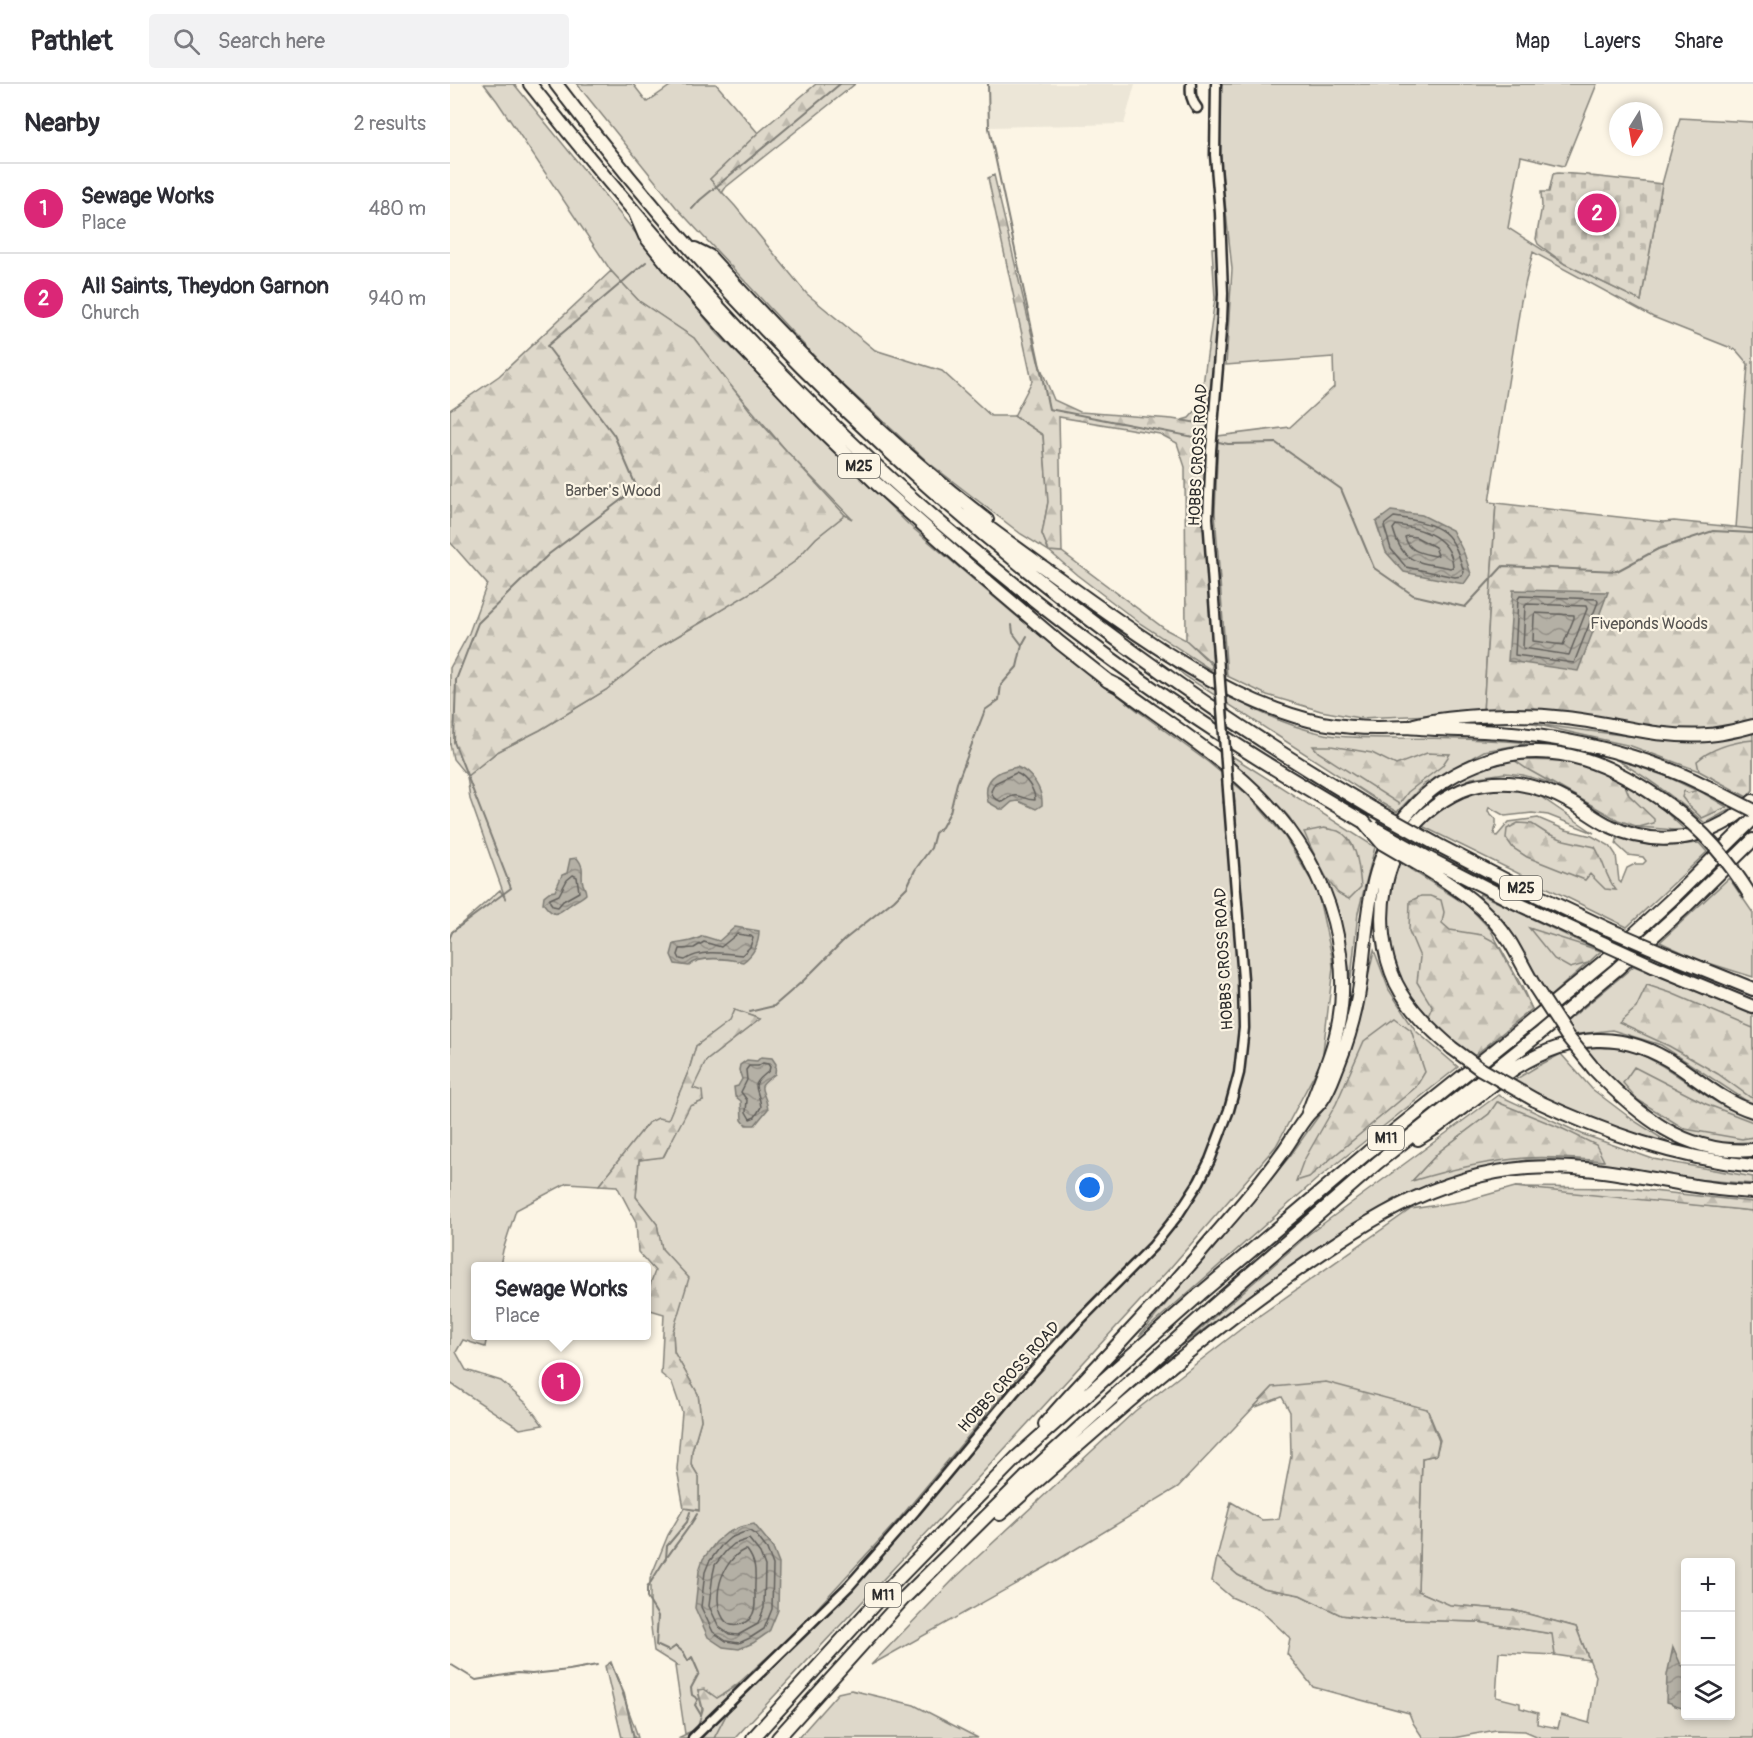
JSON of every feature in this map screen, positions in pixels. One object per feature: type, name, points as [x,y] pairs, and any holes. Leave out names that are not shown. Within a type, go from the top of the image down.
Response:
[{"type":"highway","name":"M25","points":[[530,84],[635,213],[790,382],[949,531],[1047,610],[1157,691],[1255,757],[1364,822],[1426,863],[1653,966],[1753,1007]]},
{"type":"highway","name":"M25","points":[[556,84],[686,243],[743,308],[811,378],[891,455],[1051,590],[1146,661],[1241,726],[1373,809],[1519,887],[1608,929],[1753,989]]},
{"type":"highway","name":"M25","points":[[635,213],[645,236],[691,292],[772,380],[832,440],[896,501],[982,577],[1060,643],[1108,681],[1118,686]]},
{"type":"highway","points":[[686,243],[709,256],[799,351],[917,462],[982,516],[1085,591],[1129,628]]},
{"type":"highway","points":[[956,512],[980,521],[1162,650],[1252,699],[1287,713],[1321,723],[1346,727],[1492,731],[1555,739],[1638,759],[1679,774],[1753,810]]},
{"type":"highway","name":"M25","points":[[949,531],[966,556],[1118,686]]},
{"type":"highway","points":[[1118,686],[1209,753],[1256,792],[1291,831],[1318,877],[1335,927],[1342,989],[1335,1041],[1307,1116]]},
{"type":"highway","points":[[1404,727],[1433,720],[1519,715],[1567,718],[1663,734],[1684,735],[1732,732],[1753,726]]},
{"type":"highway","points":[[1017,1457],[1062,1403],[1142,1318],[1217,1233],[1281,1155],[1307,1116],[1322,1100],[1334,1077],[1349,1036],[1361,979],[1370,898],[1383,852],[1398,824],[1423,797],[1441,783],[1472,765],[1510,754],[1551,753],[1580,757],[1601,764],[1628,778],[1669,805],[1699,829],[1736,872],[1752,897]]},
{"type":"highway","points":[[1753,801],[1731,820],[1709,831],[1682,838],[1666,839],[1646,837],[1613,828],[1554,794],[1537,787],[1505,782],[1474,786],[1461,790],[1432,808],[1410,830],[1394,859],[1383,900],[1383,932],[1389,964],[1405,999],[1419,1017],[1452,1048],[1479,1068],[1535,1100],[1587,1124],[1648,1146],[1710,1161],[1753,1166]]},
{"type":"highway","name":"M11","points":[[753,1738],[889,1588],[1017,1457],[1244,1257],[1368,1152],[1607,958],[1673,898],[1753,819]]},
{"type":"highway","name":"M11","points":[[778,1738],[904,1598],[1031,1472],[1211,1308],[1377,1163],[1538,1035],[1653,938],[1753,840]]},
{"type":"highway","points":[[1426,863],[1490,916],[1510,943],[1534,987],[1567,1036],[1594,1069],[1636,1109],[1653,1122],[1692,1142],[1722,1149],[1753,1150]]},
{"type":"highway","points":[[1377,1163],[1434,1129],[1521,1064],[1548,1050],[1585,1040],[1618,1041],[1647,1049],[1680,1067],[1725,1099],[1753,1111]]},
{"type":"highway","points":[[904,1598],[1184,1354],[1298,1269],[1404,1202],[1462,1179],[1504,1170],[1544,1167],[1606,1170],[1697,1186],[1753,1192]]},
{"type":"street","points":[[1191,84],[1191,97],[1197,108]]},
{"type":"street","name":"HOBBS CROSS ROAD","points":[[693,1738],[825,1611],[855,1579],[1015,1391],[1159,1238],[1199,1182],[1232,1102],[1239,1073],[1244,1028],[1244,980],[1208,518],[1211,440],[1223,293],[1215,155],[1216,84]]},
{"type":"shaded area","points":[[988,84],[1135,84],[1124,124],[989,127]]},
{"type":"green space","points":[[484,84],[514,84],[718,334],[908,524],[1015,615],[1138,711],[1208,762],[1249,796],[1285,837],[1317,890],[1332,957],[1333,968],[1322,1060],[1276,1146],[1171,1267],[735,1738],[714,1738],[727,1713],[827,1615],[962,1453],[1080,1326],[1131,1260],[1029,1363],[899,1519],[798,1629],[741,1681],[716,1700],[698,1690],[702,1709],[699,1728],[685,1734],[675,1666],[678,1666],[654,1651],[650,1619],[650,1579],[668,1535],[684,1508],[699,1511],[699,1477],[691,1464],[692,1451],[701,1420],[698,1394],[674,1352],[673,1331],[688,1278],[662,1249],[657,1224],[636,1197],[639,1160],[664,1156],[688,1107],[703,1101],[692,1088],[706,1061],[760,1019],[734,1010],[730,1021],[696,1046],[689,1070],[668,1121],[648,1123],[599,1185],[567,1183],[516,1210],[501,1262],[471,1262],[471,1340],[486,1340],[485,1347],[463,1340],[456,1352],[466,1370],[501,1381],[526,1403],[543,1425],[520,1429],[450,1383],[450,937],[452,932],[500,890],[506,900],[470,799],[467,776],[497,752],[540,730],[606,690],[659,647],[704,621],[794,562],[816,538],[845,515],[852,519],[791,456],[719,372],[694,338],[639,301],[611,271]]},
{"type":"green space","points":[[577,84],[633,84],[647,102],[673,84],[716,84],[758,133],[710,179],[807,294],[875,350],[942,371],[991,416],[1014,416],[1043,435],[1048,502],[1042,534],[1049,551],[1021,534],[929,463],[829,372],[676,207]]},
{"type":"green space","points":[[816,84],[855,84],[726,187],[722,193],[710,179],[758,133]]},
{"type":"green space","points":[[1219,84],[1597,84],[1564,166],[1521,156],[1508,228],[1565,264],[1641,301],[1662,184],[1680,118],[1753,122],[1753,529],[1736,528],[1748,364],[1736,350],[1653,317],[1533,252],[1521,301],[1489,502],[1496,503],[1483,713],[1359,718],[1321,711],[1267,695],[1227,676],[1215,513],[1218,436],[1290,427],[1334,387],[1333,357],[1226,365],[1232,269],[1221,164]]},
{"type":"green space","points":[[1553,174],[1662,184],[1641,301],[1565,264],[1538,244],[1536,239],[1542,206],[1541,192],[1549,192]]},
{"type":"green space","points":[[994,175],[1038,361],[1054,400],[1080,412],[1172,419],[1209,425],[1204,521],[1213,664],[1186,640],[1185,467],[1177,443],[1160,434],[1059,417],[1062,552],[1049,551],[1042,534],[1048,502],[1043,435],[1014,416],[1032,381],[988,178]]},
{"type":"green space","points":[[1219,247],[1219,281],[1209,425],[1182,420],[1189,418],[1200,406],[1215,298],[1212,248]]},
{"type":"green space","name":"Barber's Wood","points":[[611,271],[639,301],[694,338],[752,413],[845,515],[816,538],[794,562],[755,590],[659,647],[606,690],[540,730],[497,752],[467,776],[453,759],[450,744],[450,668],[469,633],[487,584],[450,542],[450,410],[499,376]]},
{"type":"green space","name":"Fiveponds Woods","points":[[1496,503],[1663,522],[1674,521],[1753,529],[1753,721],[1714,730],[1659,730],[1483,713]]},
{"type":"green space","points":[[1049,551],[1062,552],[1165,629],[1186,640],[1212,665],[1211,670],[1141,624]]},
{"type":"green space","points":[[1168,661],[1224,694],[1263,713],[1303,729],[1324,734],[1530,743],[1484,751],[1424,784],[1397,812],[1185,676]]},
{"type":"green space","points":[[1534,724],[1661,740],[1725,739],[1753,732],[1753,790],[1747,797],[1699,771],[1631,746]]},
{"type":"green space","points":[[1753,740],[1753,790],[1747,797],[1699,771],[1697,761],[1709,753],[1730,744]]},
{"type":"green space","points":[[1313,746],[1331,746],[1372,753],[1396,765],[1427,753],[1450,754],[1442,766],[1408,792],[1399,804],[1318,752]]},
{"type":"green space","points":[[1232,756],[1375,847],[1358,913],[1351,978],[1338,914],[1313,853],[1289,817],[1266,792],[1233,764]]},
{"type":"green space","points":[[1611,757],[1668,777],[1733,808],[1705,823],[1660,787]]},
{"type":"green space","points":[[1514,760],[1618,779],[1658,805],[1686,831],[1639,827],[1618,820],[1554,784],[1523,775],[1505,773],[1472,778],[1441,793],[1470,772]]},
{"type":"green space","points":[[1514,760],[1572,761],[1618,779],[1624,783],[1629,795],[1654,819],[1654,823],[1639,827],[1618,820]]},
{"type":"green space","points":[[1505,787],[1535,793],[1594,833],[1548,815],[1532,813],[1505,816],[1489,807],[1488,811],[1496,819],[1494,834],[1497,836],[1509,822],[1538,818],[1566,830],[1592,836],[1610,846],[1616,855],[1621,883],[1627,868],[1646,861],[1643,857],[1628,855],[1616,844],[1618,836],[1656,846],[1699,843],[1707,852],[1627,927],[1422,826],[1441,809],[1459,798],[1480,791]]},
{"type":"green space","points":[[1698,790],[1727,807],[1702,818],[1682,797],[1684,791],[1688,793]]},
{"type":"green space","points":[[1518,823],[1532,824],[1564,840],[1595,847],[1616,890],[1605,889],[1590,874],[1585,880],[1527,857],[1513,848],[1506,838],[1507,829]]},
{"type":"green space","points":[[1324,828],[1345,835],[1354,847],[1361,887],[1349,899],[1338,893],[1332,886],[1304,832]]},
{"type":"green space","points":[[1399,862],[1467,905],[1490,929],[1532,1009],[1474,1056],[1441,1031],[1406,990],[1389,948],[1389,906]]},
{"type":"green space","points":[[1729,878],[1753,913],[1753,977],[1699,960],[1660,942]]},
{"type":"green space","points":[[1480,894],[1601,951],[1548,998],[1509,929],[1479,896]]},
{"type":"green space","points":[[1421,896],[1441,900],[1444,912],[1442,923],[1450,930],[1482,935],[1497,943],[1532,1009],[1474,1056],[1441,1031],[1429,1017],[1433,1008],[1417,982],[1420,957],[1409,931],[1410,901]]},
{"type":"green space","points":[[1529,928],[1601,951],[1588,963],[1570,968],[1554,959]]},
{"type":"green space","points":[[1374,950],[1389,990],[1416,1031],[1458,1067],[1316,1180],[1139,1336],[1290,1156],[1322,1111],[1348,1056]]},
{"type":"green space","points":[[1634,966],[1753,1014],[1753,1103],[1661,1045],[1612,1030],[1571,1035],[1564,1024]]},
{"type":"green space","points":[[1647,985],[1753,1028],[1753,1098],[1718,1074],[1669,1046],[1619,1023],[1636,1008]]},
{"type":"green space","points":[[734,1010],[760,1019],[706,1061],[693,1088],[702,1091],[703,1101],[690,1106],[663,1157],[639,1160],[636,1197],[657,1224],[662,1249],[689,1278],[673,1331],[674,1352],[698,1394],[701,1420],[692,1451],[691,1464],[699,1477],[699,1510],[684,1508],[677,1469],[682,1412],[672,1383],[661,1374],[664,1314],[651,1310],[651,1282],[655,1271],[651,1267],[651,1262],[647,1262],[638,1252],[636,1222],[617,1186],[599,1185],[648,1123],[658,1118],[668,1120],[689,1070],[696,1046],[729,1021]]},
{"type":"green space","points":[[1395,1018],[1411,1030],[1425,1072],[1416,1087],[1309,1177],[1296,1181],[1303,1162],[1336,1104],[1364,1041]]},
{"type":"green space","points":[[1582,1048],[1626,1049],[1656,1062],[1723,1106],[1753,1118],[1753,1142],[1722,1143],[1680,1134],[1643,1107],[1592,1061]]},
{"type":"green space","points":[[1561,1054],[1592,1089],[1633,1120],[1675,1147],[1607,1126],[1545,1099],[1513,1081]]},
{"type":"green space","points":[[1634,1067],[1706,1104],[1753,1122],[1753,1137],[1742,1139],[1685,1129],[1638,1100],[1623,1083]]},
{"type":"green space","points":[[1498,1095],[1582,1134],[1653,1159],[1753,1177],[1753,1184],[1692,1179],[1591,1162],[1526,1160],[1460,1174],[1395,1199],[1284,1270],[1181,1346],[1309,1234]],"holes":[[[1498,1102],[1604,1161],[1545,1157],[1511,1159],[1468,1166],[1413,1180],[1440,1151],[1489,1114]]]},
{"type":"green space","points":[[1497,1102],[1596,1145],[1604,1161],[1545,1157],[1511,1159],[1468,1166],[1412,1181],[1440,1151],[1489,1114]]},
{"type":"green space","points":[[1515,1187],[1753,1211],[1753,1738],[1541,1738],[1525,1731],[1496,1730],[1453,1738],[1423,1738],[1409,1713],[1313,1687],[1287,1654],[1290,1638],[1260,1610],[1231,1597],[1212,1581],[1217,1557],[1238,1575],[1263,1588],[1300,1595],[1341,1615],[1374,1619],[1479,1622],[1553,1634],[1555,1655],[1499,1652],[1496,1697],[1520,1703],[1520,1708],[1538,1713],[1537,1724],[1558,1728],[1561,1715],[1589,1723],[1596,1676],[1576,1627],[1513,1610],[1449,1605],[1418,1591],[1422,1458],[1436,1455],[1440,1440],[1427,1409],[1273,1387],[1178,1487],[1046,1567],[871,1665],[955,1578],[1135,1411],[1246,1325],[1411,1209],[1465,1201]]},
{"type":"green space","points":[[1515,1187],[1625,1188],[1753,1202],[1753,1211]]},
{"type":"green space","points":[[1326,1382],[1427,1409],[1439,1441],[1436,1455],[1422,1458],[1418,1591],[1450,1605],[1513,1610],[1576,1627],[1589,1660],[1555,1655],[1552,1634],[1479,1622],[1374,1619],[1341,1615],[1300,1595],[1263,1588],[1238,1575],[1217,1557],[1231,1502],[1262,1520],[1279,1519],[1291,1456],[1290,1412],[1282,1397],[1253,1408],[1273,1387]]},
{"type":"green space","points":[[611,1662],[638,1738],[622,1738],[605,1666]]},
{"type":"green space","points":[[743,1682],[714,1738],[678,1738],[697,1729],[703,1709],[698,1690],[704,1689],[717,1698]]},
{"type":"green space","points":[[851,1690],[914,1705],[978,1738],[798,1738],[838,1693]]},
{"type":"water","points":[[1391,511],[1422,515],[1452,530],[1464,553],[1471,574],[1464,584],[1404,572],[1386,552],[1376,522]]},
{"type":"water","points":[[1513,590],[1608,592],[1578,671],[1508,661]]},
{"type":"water","points":[[1017,767],[1027,773],[1038,787],[1042,805],[1036,809],[1018,801],[1012,802],[1004,809],[988,802],[987,787],[992,777]]},
{"type":"water","points":[[577,858],[581,865],[586,894],[555,914],[543,903],[544,896],[555,891],[562,875],[567,873],[570,859]]},
{"type":"water","points":[[735,927],[759,931],[755,948],[743,962],[707,959],[689,966],[675,964],[671,955],[674,944],[692,941],[703,936],[719,941]]},
{"type":"water","points":[[761,1057],[772,1058],[776,1064],[775,1074],[762,1086],[768,1109],[755,1125],[746,1125],[742,1120],[741,1101],[735,1096],[734,1087],[738,1086],[742,1079],[740,1065],[747,1060],[757,1061]]},
{"type":"water","points":[[754,1524],[772,1546],[779,1564],[778,1610],[769,1632],[753,1643],[739,1649],[723,1647],[708,1637],[695,1608],[699,1571],[703,1559],[716,1542],[727,1533]]},
{"type":"water","points":[[1673,1647],[1681,1665],[1681,1708],[1666,1702],[1667,1675]]},
{"type":"waterway","points":[[692,209],[840,84]]},
{"type":"waterway","points":[[988,84],[989,128],[1049,409],[1209,440]]},
{"type":"waterway","points":[[450,937],[452,932],[511,888],[454,742],[456,680],[478,623],[549,554],[637,488],[614,435],[547,346],[646,262]]},
{"type":"waterway","points":[[1214,441],[1228,444],[1276,443],[1341,489],[1374,568],[1413,595],[1465,607],[1503,566],[1617,571],[1658,549],[1713,531],[1753,533]]},
{"type":"waterway","points":[[1012,625],[1013,633],[1022,645]]},
{"type":"waterway","points":[[749,1012],[774,1006],[844,940],[907,887],[915,870],[931,848],[935,833],[942,827],[950,812],[957,783],[985,710],[999,700],[1001,685],[1017,667],[1022,645],[1027,636]]},
{"type":"waterway","points":[[690,1512],[687,1522],[667,1546],[666,1558],[647,1588],[647,1598],[658,1616],[656,1645],[669,1651],[676,1646],[684,1653],[688,1661],[692,1657],[699,1673],[691,1688],[692,1695],[698,1699],[695,1705],[701,1715]]},
{"type":"waterway","points":[[668,1556],[697,1514]]},
{"type":"waterway","points":[[450,1664],[476,1680],[517,1673],[532,1674],[597,1665]]},
{"type":"waterway","points":[[611,1664],[624,1694],[634,1738]]},
{"type":"place","name":"All Saints, Theydon Garnon","points":[[1597,213]]},
{"type":"place","name":"Sewage Works","points":[[561,1382]]}]
